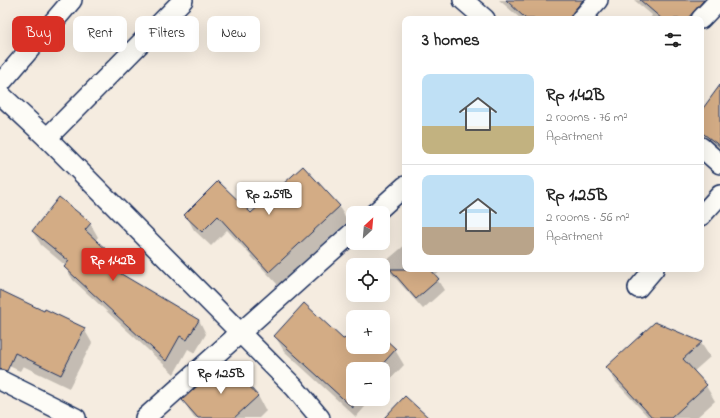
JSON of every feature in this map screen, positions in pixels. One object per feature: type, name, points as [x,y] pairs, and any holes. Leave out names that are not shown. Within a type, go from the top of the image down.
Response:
[{"type":"street","points":[[0,84],[72,0]]},
{"type":"street","points":[[47,138],[183,0]]},
{"type":"street","points":[[463,0],[482,16]]},
{"type":"street","points":[[584,16],[598,0]]},
{"type":"street","points":[[704,16],[720,0]]},
{"type":"street","points":[[0,94],[47,138],[294,387],[320,418]]},
{"type":"street","points":[[704,150],[720,164]]},
{"type":"street","points":[[383,206],[402,189]]},
{"type":"street","points":[[704,213],[720,195]]},
{"type":"street","points":[[145,418],[346,238]]},
{"type":"street","points":[[638,288],[651,272]]},
{"type":"street","points":[[0,380],[76,418]]},
{"type":"building","points":[[506,0],[583,0],[571,16],[523,16]]},
{"type":"building","points":[[640,0],[704,0],[690,16],[659,16]]},
{"type":"building","points":[[720,85],[720,146],[704,134],[704,107]]},
{"type":"building","points":[[303,166],[340,206],[269,272],[218,216],[202,232],[184,215],[218,181],[251,213]]},
{"type":"building","points":[[59,197],[91,223],[85,230],[110,253],[101,262],[199,320],[187,340],[180,336],[166,361],[64,267],[69,261],[32,231]]},
{"type":"building","points":[[390,269],[402,269],[402,272],[433,272],[439,279],[416,299]]},
{"type":"building","points":[[0,290],[44,311],[45,309],[85,328],[61,375],[15,353],[7,371],[0,369]]},
{"type":"building","points":[[304,303],[343,339],[346,338],[346,354],[390,354],[390,343],[396,349],[384,362],[346,362],[346,402],[274,336]]},
{"type":"building","points":[[655,322],[702,342],[683,359],[707,385],[671,418],[653,418],[606,367]]},
{"type":"building","points":[[226,360],[258,396],[234,418],[198,418],[182,400]]},
{"type":"building","points":[[405,396],[429,418],[384,418]]}]
